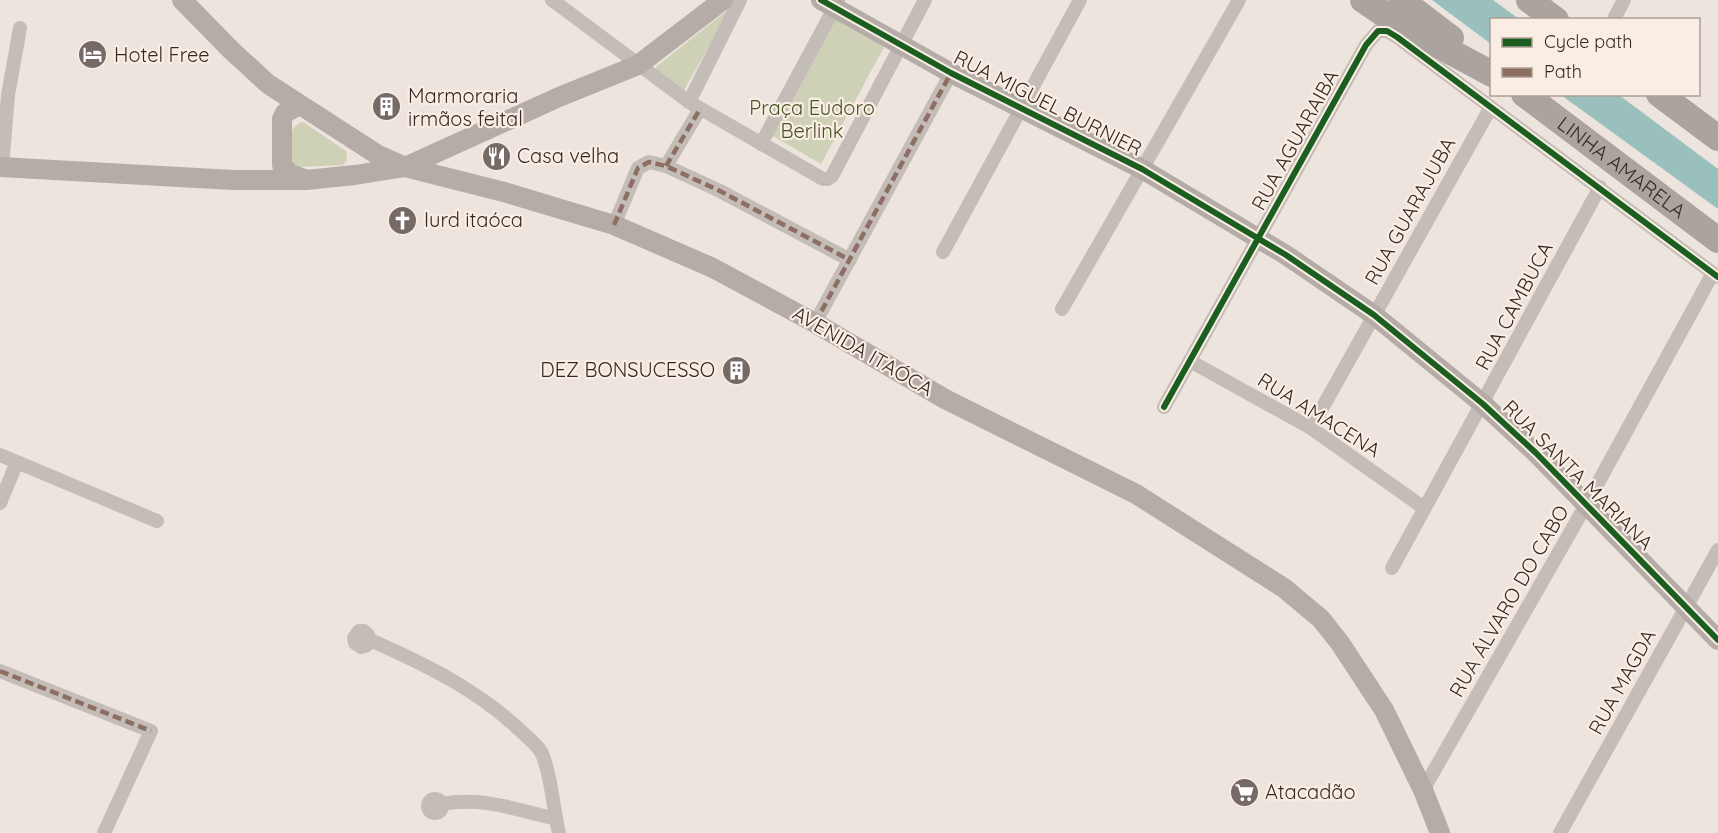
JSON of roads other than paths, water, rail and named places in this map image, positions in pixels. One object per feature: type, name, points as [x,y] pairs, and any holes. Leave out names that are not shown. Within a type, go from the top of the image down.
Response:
[{"type":"highway","points":[[1363,0],[1397,23],[1490,71]]},
{"type":"highway","points":[[1401,0],[1490,71]]},
{"type":"highway","points":[[1545,7],[1571,18]]},
{"type":"highway","name":"LINHA AMARELA","points":[[1527,96],[1718,240]]},
{"type":"highway","points":[[1665,98],[1718,138]]},
{"type":"main road","name":"AVENIDA ITAÓCA","points":[[182,0],[268,84],[378,155],[405,167],[537,201],[614,225],[713,268],[815,323],[945,399],[1136,494],[1284,588],[1321,619],[1340,643],[1384,710],[1423,790],[1440,833]]},
{"type":"main road","points":[[1,167],[233,180],[306,180],[355,176],[405,167],[559,97],[638,65],[723,0]]},
{"type":"main road","name":"RUA MIGUEL BURNIER","points":[[832,3],[900,46],[1142,170],[1259,239]]},
{"type":"main road","points":[[299,105],[285,113],[282,119],[282,165],[290,174],[306,180]]},
{"type":"main road","points":[[457,144],[450,152],[448,162],[453,174],[465,183]]},
{"type":"main road","name":"RUA SANTA MARIANA","points":[[1259,239],[1374,315],[1483,404],[1587,503],[1718,640]]},
{"type":"street","points":[[552,0],[694,106],[819,178],[828,179],[832,176],[925,0]]},
{"type":"street","points":[[666,166],[740,0]]},
{"type":"street","points":[[943,252],[1080,0]]},
{"type":"street","points":[[1062,309],[1239,0]]},
{"type":"street","points":[[1614,17],[1624,0]]},
{"type":"street","points":[[760,144],[832,3]]},
{"type":"street","points":[[1,167],[8,95],[20,28]]},
{"type":"street","name":"RUA AGUARAIBA","points":[[1164,407],[1366,45],[1378,31],[1387,32],[1491,107]]},
{"type":"street","points":[[815,323],[951,73]]},
{"type":"street","points":[[1491,107],[1715,275]]},
{"type":"street","name":"RUA GUARAJUBA","points":[[1311,428],[1491,107]]},
{"type":"street","points":[[614,225],[640,165],[649,162],[666,166],[768,215],[850,260]]},
{"type":"street","name":"RUA CAMBUCA","points":[[1392,568],[1600,187]]},
{"type":"street","name":"RUA ÁLVARO DO CABO","points":[[1423,790],[1715,275]]},
{"type":"street","name":"RUA AMACENA","points":[[1190,361],[1311,428],[1424,508]]},
{"type":"street","points":[[0,455],[157,521]]},
{"type":"street","points":[[0,503],[17,462]]},
{"type":"street","name":"RUA MAGDA","points":[[1560,833],[1718,550]]},
{"type":"street","points":[[370,640],[427,666],[467,689],[509,720],[532,742],[543,756],[558,826],[478,801],[442,804]]},
{"type":"street","points":[[0,671],[151,731],[104,833]]},
{"type":"water","points":[[1432,0],[1493,0],[1518,18],[1490,18],[1490,43]]},
{"type":"water","points":[[1562,96],[1620,96],[1718,169],[1718,209]]},
{"type":"place","name":"Hotel Free","points":[[93,55]]},
{"type":"place","name":"Marmoraria irmãos feital","points":[[387,107]]},
{"type":"place","name":"Casa velha","points":[[496,156]]},
{"type":"place","name":"Iurd itaóca","points":[[403,220]]},
{"type":"place","name":"DEZ BONSUCESSO","points":[[736,370]]},
{"type":"place","name":"Atacadão","points":[[1244,792]]},
{"type":"park label","name":"Praça Eudoro Berlink","points":[[812,120]]}]
